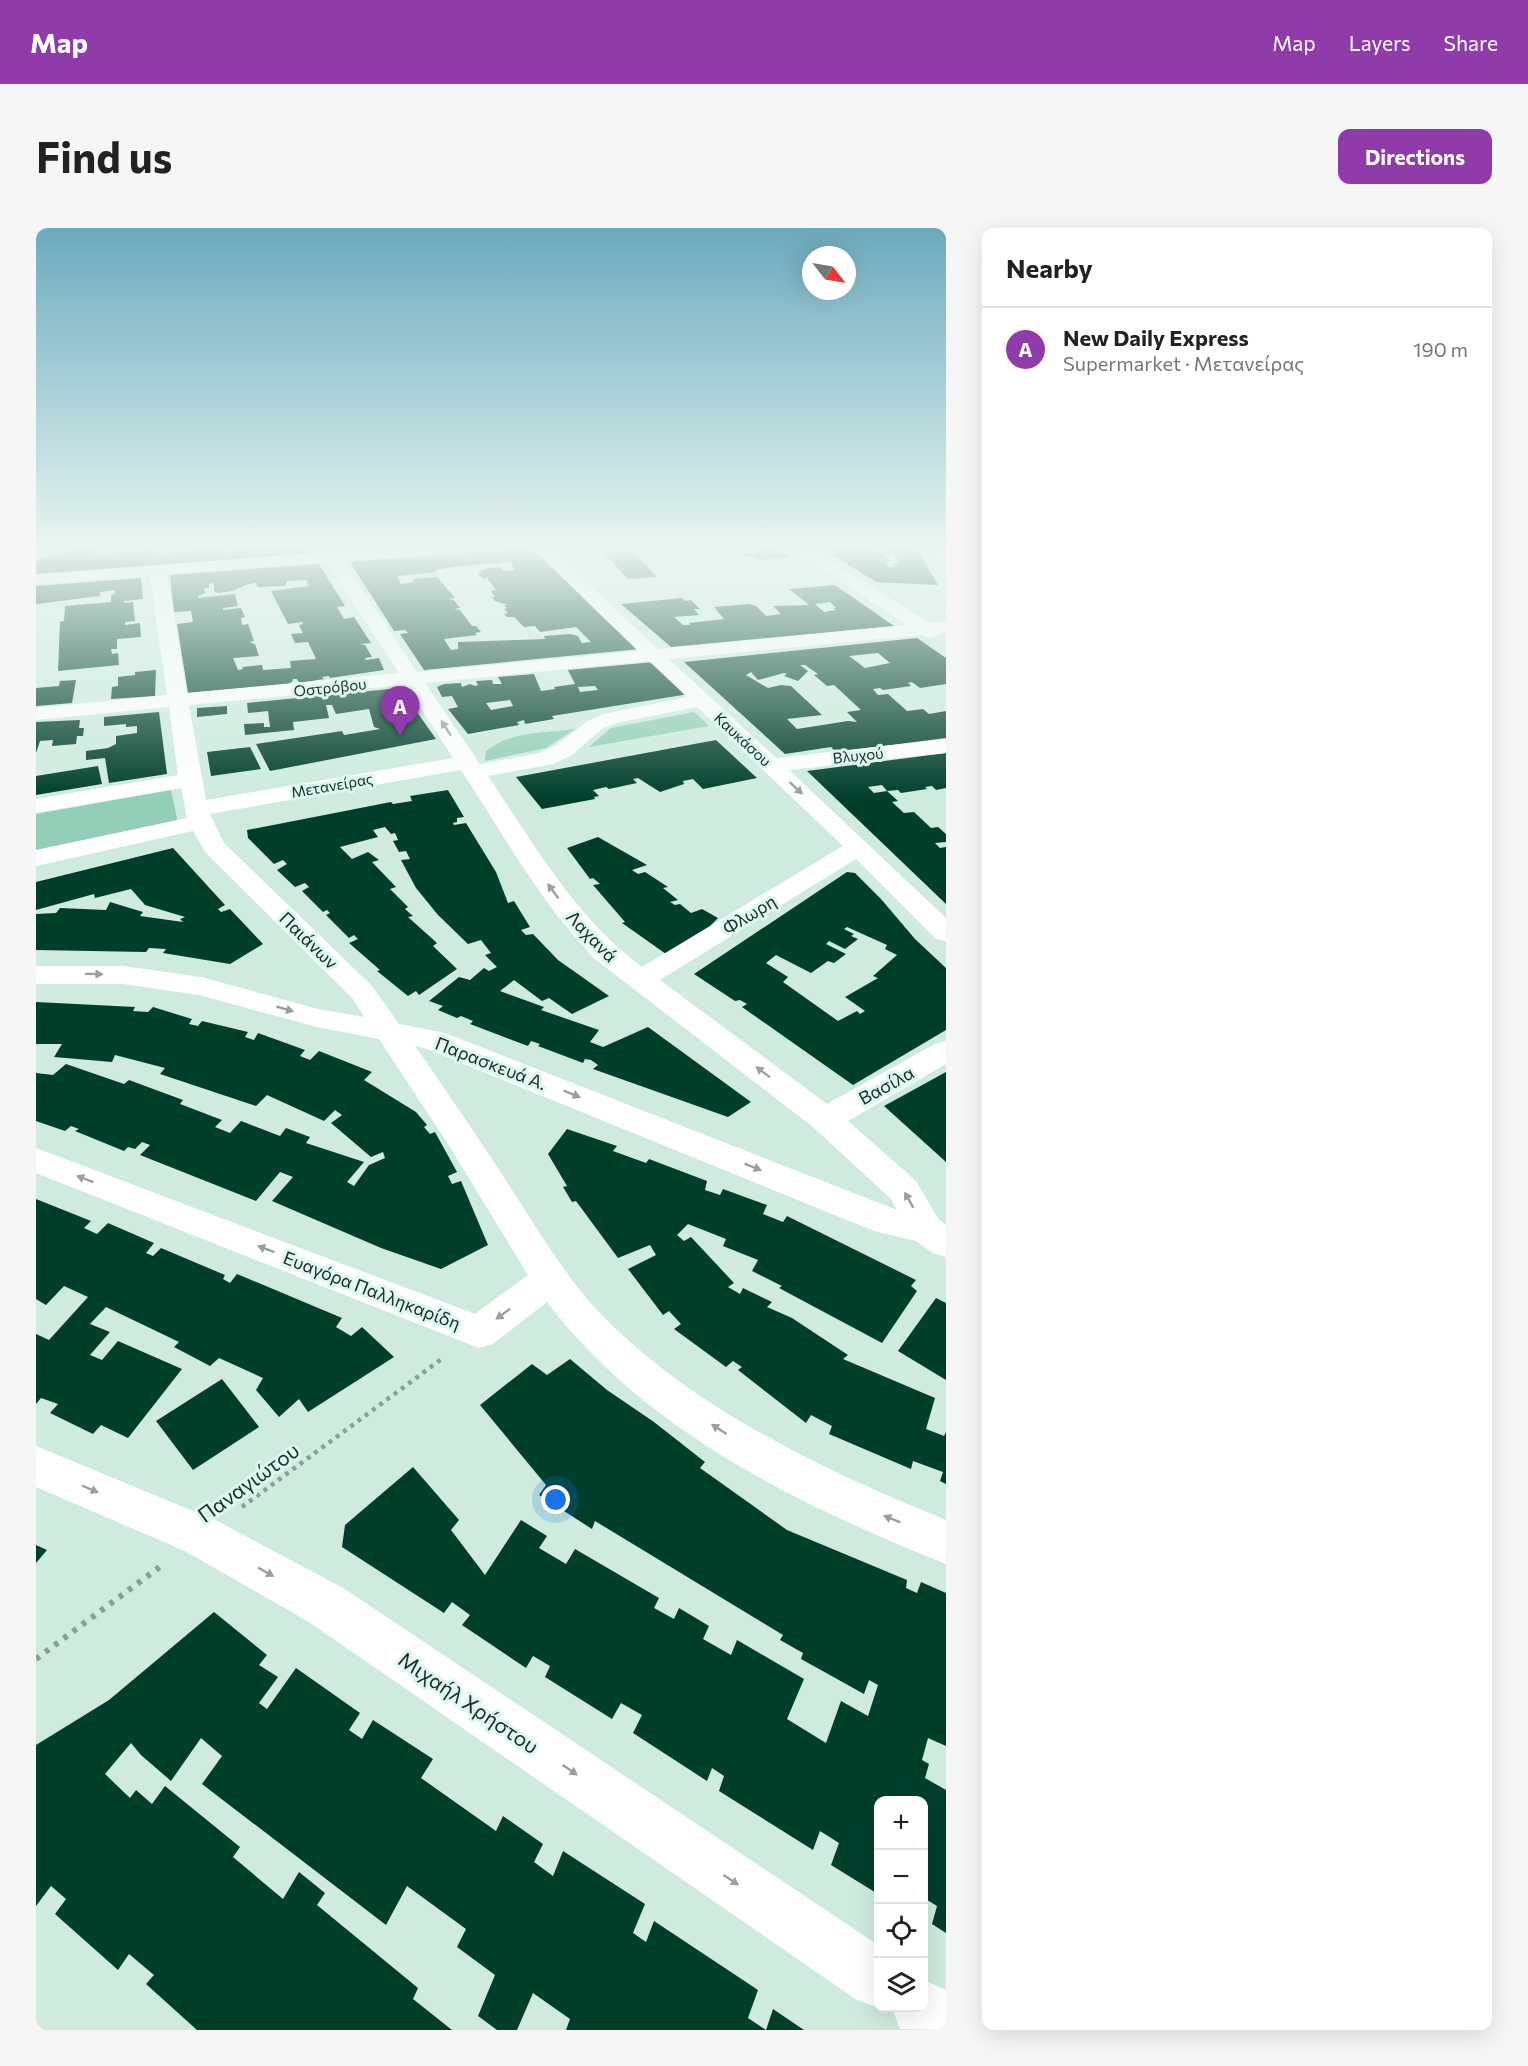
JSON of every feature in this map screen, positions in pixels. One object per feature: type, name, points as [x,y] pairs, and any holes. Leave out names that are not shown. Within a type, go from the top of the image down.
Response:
[{"type":"street","name":"Παιάνων","points":[[167,631],[190,780],[198,816],[214,847],[362,992],[460,1136],[550,1279]]},
{"type":"street","name":"Λαχανά","points":[[382,631],[552,892],[585,933],[604,953],[825,1119],[904,1190],[936,1237]]},
{"type":"street","name":"Καυκάσου","points":[[628,631],[858,847],[946,933]]},
{"type":"street","name":"Οστρόβου","points":[[36,714],[903,631]]},
{"type":"street","points":[[929,631],[946,638]]},
{"type":"street","name":"Μετανείρας","points":[[36,858],[198,816],[470,767],[545,759],[564,750],[595,725],[611,718],[702,700]]},
{"type":"street","name":"Βλυχού","points":[[771,765],[946,746]]},
{"type":"street","points":[[36,806],[190,780]]},
{"type":"street","name":"Φλωρη","points":[[640,980],[858,847]]},
{"type":"street","name":"Παρασκευά Α.","points":[[36,975],[123,975],[201,986],[317,1018],[434,1040],[887,1221],[936,1237]]},
{"type":"street","name":"Βασίλα","points":[[825,1119],[946,1051]]},
{"type":"street","name":"Ευαγόρα Παλληκαρίδη","points":[[36,1160],[479,1332],[550,1279]]},
{"type":"street","points":[[550,1279],[584,1322],[631,1368],[677,1402],[753,1451],[849,1502],[946,1542]]},
{"type":"street","name":"Μιχαήλ Χρήστου","points":[[36,1466],[201,1536],[326,1605],[874,1976]]},
{"type":"street","points":[[928,2012],[946,2025]]},
{"type":"path","name":"Παναγιώτου","points":[[36,1659],[479,1332]]},
{"type":"green space","points":[[694,712],[709,726],[589,747],[611,728]]},
{"type":"green space","points":[[575,729],[546,748],[485,761],[486,751],[495,744],[517,736]]},
{"type":"green space","points":[[171,790],[178,823],[36,855],[36,814]]},
{"type":"building","points":[[60,631],[141,631],[141,637],[117,639],[117,649],[111,649],[112,654],[118,653],[119,665],[58,671]]},
{"type":"building","points":[[178,631],[251,631],[254,641],[249,642],[255,644],[259,656],[233,658],[238,670],[243,669],[242,667],[262,665],[263,670],[291,668],[290,661],[316,659],[308,642],[295,643],[291,634],[303,633],[302,631],[363,631],[371,643],[359,644],[365,645],[372,657],[365,658],[366,660],[379,658],[384,670],[330,678],[329,676],[322,677],[324,679],[299,683],[297,679],[293,679],[288,684],[188,693]]},
{"type":"building","points":[[406,631],[481,632],[475,633],[477,635],[444,639],[451,650],[458,649],[458,642],[545,639],[544,636],[570,634],[578,636],[582,643],[591,642],[580,631],[619,631],[640,649],[424,670],[400,634],[408,633]]},
{"type":"building","points":[[653,631],[840,631],[671,647]]},
{"type":"building","points":[[917,638],[946,658],[946,684],[920,688],[912,682],[908,683],[911,686],[873,689],[878,695],[888,694],[907,711],[923,709],[929,714],[946,711],[946,738],[836,752],[831,747],[785,754],[684,662]],"holes":[[[878,653],[890,663],[865,668],[849,656]],[[800,665],[805,665],[818,674],[814,675],[827,686],[834,685],[861,710],[847,712],[857,722],[848,721],[797,729],[787,719],[822,715],[791,686],[781,685],[768,688],[746,675],[751,672],[758,680],[784,673],[787,674],[784,676],[798,681],[808,671]]]},
{"type":"building","points":[[654,662],[689,694],[552,716],[554,719],[525,724],[524,720],[517,722],[519,725],[468,734],[448,709],[458,707],[452,696],[442,697],[437,687],[444,684],[461,683],[462,687],[470,684],[475,686],[478,685],[476,681],[492,680],[493,684],[502,684],[498,677],[534,674],[541,691],[575,684],[568,670]],"holes":[[[595,686],[598,690],[580,692],[578,687]],[[510,700],[513,706],[491,710],[486,703]]]},
{"type":"building","points":[[156,670],[155,696],[111,699],[112,687],[118,686],[118,677],[135,675],[135,672]]},
{"type":"building","points":[[76,680],[72,703],[36,706],[36,688],[59,686],[60,681]]},
{"type":"building","points":[[400,688],[436,739],[270,771],[256,744],[342,731],[344,735],[380,729],[374,727],[369,709],[336,714],[332,705],[326,705],[329,718],[293,722],[294,730],[245,735],[244,724],[264,723],[264,727],[270,727],[268,711],[248,713],[247,703]]},
{"type":"building","points":[[227,706],[227,714],[197,717],[197,708]]},
{"type":"building","points":[[159,712],[167,774],[109,783],[105,758],[86,760],[86,751],[108,748],[116,744],[116,736],[137,733],[137,726],[126,727],[126,724],[104,726],[104,717]]},
{"type":"building","points":[[80,720],[79,728],[84,728],[83,736],[77,736],[76,744],[52,746],[53,740],[40,741],[36,753],[36,722]]},
{"type":"building","points":[[716,740],[757,778],[703,789],[693,779],[683,781],[684,784],[660,792],[638,778],[633,779],[637,783],[593,790],[599,796],[594,797],[595,799],[542,809],[516,777]]},
{"type":"building","points":[[250,747],[261,769],[211,776],[207,752]]},
{"type":"building","points":[[946,753],[946,788],[936,790],[932,786],[925,787],[927,789],[901,793],[898,790],[887,791],[898,801],[892,802],[904,813],[914,812],[931,828],[938,827],[946,834],[946,842],[935,843],[940,848],[946,847],[946,904],[807,771]],"holes":[[[882,785],[887,791],[874,793],[868,787]]]},
{"type":"building","points":[[98,766],[102,784],[36,795],[36,776]]},
{"type":"building","points":[[448,790],[464,817],[457,818],[454,825],[466,823],[496,872],[508,903],[514,901],[530,927],[521,930],[526,935],[533,934],[558,960],[609,996],[572,1014],[549,998],[542,1001],[514,980],[500,991],[544,1007],[541,1010],[599,1030],[590,1042],[603,1047],[648,1027],[751,1102],[728,1117],[593,1069],[598,1065],[591,1060],[585,1059],[583,1063],[538,1046],[540,1044],[531,1041],[528,1046],[470,1024],[473,1021],[461,1016],[457,1018],[438,1010],[443,1006],[429,1001],[459,977],[470,980],[484,968],[489,971],[497,967],[485,955],[491,953],[481,940],[468,944],[438,915],[416,888],[401,860],[410,859],[406,851],[399,852],[393,841],[398,840],[395,833],[391,834],[385,827],[373,830],[378,837],[340,847],[352,859],[368,852],[379,860],[372,862],[396,887],[390,889],[408,907],[405,909],[413,916],[408,917],[437,943],[433,946],[457,969],[419,995],[416,991],[408,996],[377,971],[380,970],[349,943],[358,939],[354,935],[349,938],[326,915],[330,913],[327,910],[323,912],[302,891],[309,887],[305,883],[295,887],[277,870],[287,864],[283,860],[274,864],[248,838],[247,830],[391,802],[393,804],[412,801],[410,796]]},
{"type":"building","points":[[598,837],[647,865],[632,870],[638,874],[645,872],[668,887],[663,888],[678,900],[670,902],[675,905],[680,904],[691,913],[702,909],[718,918],[708,928],[666,954],[622,923],[625,922],[593,885],[600,884],[593,878],[590,879],[567,848]]},
{"type":"building","points":[[173,848],[225,905],[218,909],[221,912],[230,909],[263,944],[230,964],[163,953],[166,949],[149,948],[146,952],[36,950],[36,914],[56,913],[60,908],[106,910],[110,902],[143,912],[140,916],[183,922],[180,919],[185,917],[145,905],[131,889],[95,898],[94,894],[36,910],[36,882]]},
{"type":"building","points":[[847,872],[855,873],[915,939],[946,968],[946,1030],[853,1085],[742,1007],[747,1004],[740,1000],[735,1001],[694,974]],"holes":[[[847,927],[887,945],[885,949],[897,955],[873,976],[878,978],[845,997],[865,1011],[860,1014],[857,1011],[838,1021],[783,982],[788,977],[766,963],[776,955],[811,973],[828,961],[834,963],[846,954],[826,944],[829,941],[845,949],[858,939],[844,929]]]},
{"type":"building","points":[[36,1002],[135,1007],[133,1011],[148,1012],[153,1007],[192,1019],[189,1024],[198,1026],[202,1021],[248,1032],[245,1037],[254,1040],[258,1033],[305,1050],[300,1056],[310,1060],[319,1051],[372,1072],[364,1080],[416,1112],[427,1125],[424,1127],[430,1134],[435,1132],[457,1172],[448,1176],[452,1184],[461,1181],[488,1245],[441,1269],[381,1248],[272,1201],[293,1177],[280,1172],[256,1201],[140,1155],[150,1145],[142,1142],[135,1149],[128,1147],[124,1151],[75,1131],[79,1129],[71,1126],[65,1131],[36,1121],[36,1073],[53,1075],[66,1064],[124,1084],[129,1080],[183,1100],[180,1104],[222,1120],[215,1127],[230,1133],[241,1121],[280,1136],[286,1128],[310,1137],[306,1143],[364,1162],[347,1182],[354,1186],[369,1165],[385,1158],[383,1152],[371,1157],[331,1123],[342,1115],[335,1110],[324,1121],[267,1095],[256,1106],[160,1074],[165,1068],[115,1055],[112,1062],[54,1057],[62,1044],[36,1044]]},
{"type":"building","points":[[946,1072],[946,1162],[884,1106]]},
{"type":"building","points":[[567,1129],[617,1146],[613,1151],[646,1163],[649,1159],[707,1181],[705,1190],[720,1195],[723,1189],[767,1205],[763,1214],[783,1222],[787,1216],[916,1280],[911,1286],[917,1291],[882,1343],[752,1271],[758,1260],[723,1246],[726,1239],[688,1224],[677,1235],[684,1241],[691,1237],[734,1283],[728,1287],[740,1294],[743,1288],[772,1302],[767,1307],[792,1318],[848,1355],[843,1359],[935,1398],[926,1429],[944,1436],[946,1432],[946,1484],[940,1481],[943,1472],[913,1461],[911,1469],[829,1434],[832,1426],[811,1415],[806,1423],[738,1370],[742,1367],[733,1361],[726,1367],[674,1329],[681,1324],[669,1311],[663,1315],[628,1269],[656,1255],[650,1245],[618,1258],[576,1201],[572,1202],[563,1187],[567,1186],[548,1154]]},
{"type":"building","points":[[36,1199],[91,1221],[84,1228],[97,1234],[108,1223],[154,1243],[146,1253],[153,1256],[161,1248],[225,1275],[223,1279],[230,1283],[237,1274],[342,1318],[336,1327],[351,1336],[362,1327],[394,1357],[308,1412],[299,1399],[279,1417],[256,1390],[263,1378],[219,1358],[210,1366],[174,1347],[179,1342],[106,1307],[90,1324],[110,1332],[90,1355],[102,1360],[118,1341],[182,1369],[128,1438],[101,1425],[93,1434],[50,1413],[58,1404],[41,1398],[36,1404],[36,1334],[49,1340],[88,1297],[64,1286],[46,1305],[36,1299]]},
{"type":"building","points":[[936,1298],[946,1303],[946,1380],[898,1351]]},
{"type":"building","points":[[570,1359],[607,1390],[654,1422],[705,1462],[700,1468],[787,1530],[907,1580],[906,1588],[917,1593],[921,1582],[946,1593],[946,1746],[928,1738],[922,1760],[929,1764],[925,1778],[946,1790],[946,1933],[932,1924],[937,1906],[928,1900],[928,1796],[874,1796],[874,1892],[831,1865],[839,1843],[820,1831],[813,1850],[719,1791],[724,1776],[712,1768],[707,1781],[633,1733],[642,1715],[621,1703],[612,1719],[545,1677],[550,1666],[533,1656],[526,1668],[462,1625],[470,1615],[452,1602],[444,1613],[342,1547],[345,1525],[413,1467],[459,1520],[451,1530],[485,1575],[521,1520],[547,1536],[539,1548],[566,1564],[575,1549],[659,1598],[654,1608],[674,1619],[679,1608],[709,1626],[703,1639],[731,1655],[737,1640],[804,1679],[787,1719],[826,1743],[841,1701],[868,1716],[878,1685],[869,1680],[864,1694],[801,1659],[803,1653],[780,1640],[783,1635],[595,1521],[592,1529],[539,1495],[546,1485],[480,1405],[532,1364],[547,1375]]},
{"type":"building","points":[[222,1379],[259,1427],[193,1470],[156,1421]]},
{"type":"building","points":[[36,1545],[47,1550],[36,1563]]},
{"type":"building","points":[[214,1612],[267,1655],[259,1665],[278,1677],[259,1703],[267,1709],[296,1668],[360,1713],[349,1730],[362,1739],[373,1720],[433,1759],[421,1778],[496,1831],[503,1816],[543,1844],[534,1862],[553,1876],[563,1851],[645,1904],[633,1933],[646,1942],[654,1921],[758,1990],[748,2018],[766,2030],[566,2030],[570,2019],[533,1993],[517,2030],[497,2030],[478,2016],[495,1975],[457,1947],[466,1929],[407,1886],[386,1925],[202,1784],[222,1756],[201,1738],[171,1781],[141,1755],[131,1743],[105,1774],[130,1798],[136,1790],[152,1804],[165,1786],[240,1847],[233,1857],[283,1899],[299,1872],[325,1893],[317,1905],[418,1988],[413,1999],[452,2030],[197,2030],[146,1984],[154,1975],[129,1954],[118,1970],[55,1914],[66,1899],[51,1886],[36,1906],[36,1745],[109,1700]]},
{"type":"building","points":[[773,2009],[804,2030],[766,2030]]},
{"type":"place","name":"New Daily Express","points":[[400,736]]}]
